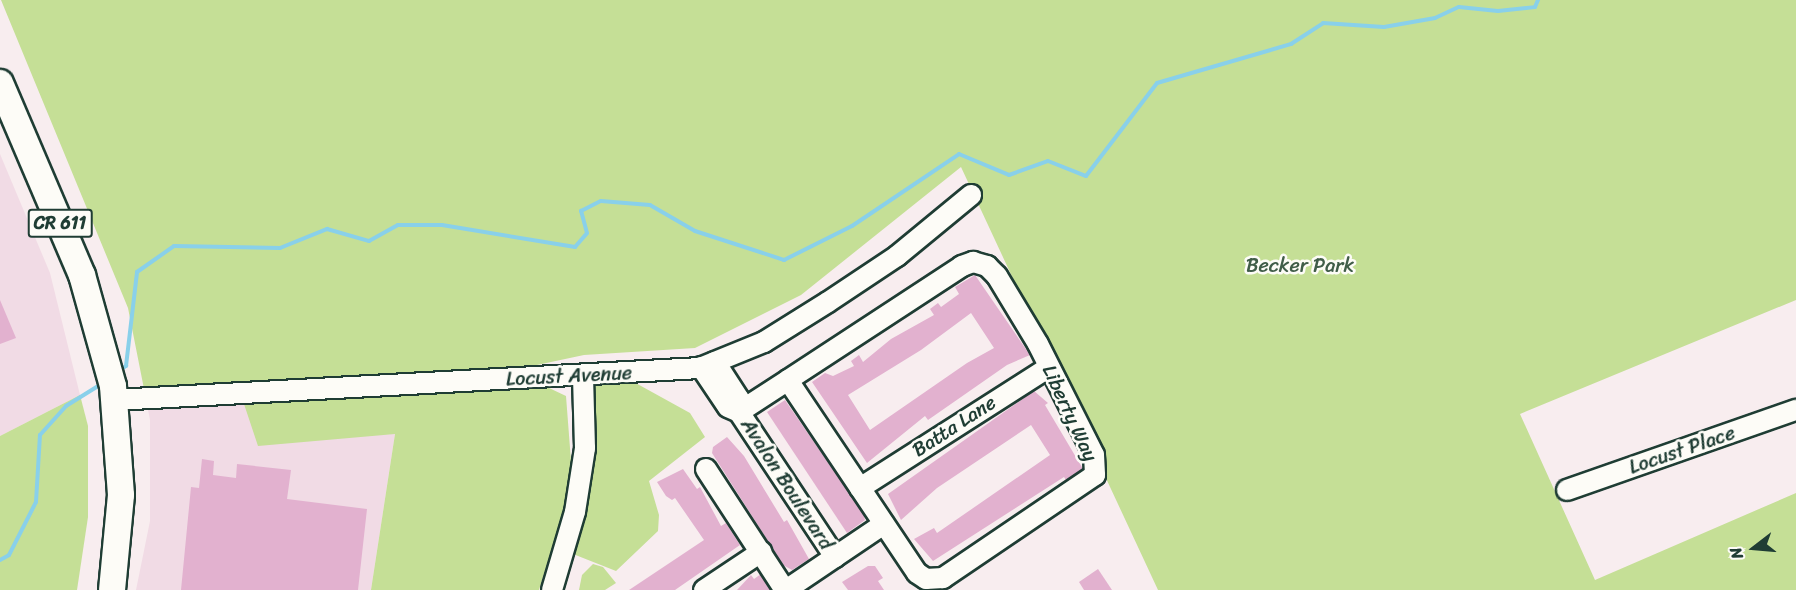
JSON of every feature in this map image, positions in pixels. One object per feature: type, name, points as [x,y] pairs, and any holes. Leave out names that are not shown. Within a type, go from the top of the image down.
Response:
[{"type":"main road","name":"CR 611","points":[[0,83],[82,275],[112,384],[121,495],[112,590]]},
{"type":"street","name":"Locust Avenue","points":[[112,384],[583,375],[708,365],[764,342],[828,302],[897,256],[971,195]]},
{"type":"street","name":"Liberty Way","points":[[739,412],[788,380],[973,262],[987,266],[997,276],[1049,367],[1094,455],[1095,475],[1088,483],[934,580],[917,573],[788,380]]},
{"type":"street","name":"Avalon Boulevard","points":[[708,365],[728,407],[739,412],[835,557]]},
{"type":"street","name":"Batta Lane","points":[[860,488],[1049,367]]},
{"type":"street","points":[[552,590],[576,512],[585,448],[583,375]]},
{"type":"street","name":"Locust Place","points":[[1567,490],[1796,410]]},
{"type":"street","points":[[706,469],[786,590]]},
{"type":"street","name":"Avalon Boulevard","points":[[786,590],[884,524]]},
{"type":"street","points":[[704,590],[760,552]]},
{"type":"shaded area","points":[[0,154],[50,273],[80,395],[0,436]]},
{"type":"shaded area","points":[[239,389],[362,435],[395,434],[371,590],[136,590],[150,521],[150,420],[145,394]]},
{"type":"green space","name":"Becker Park","points":[[1,0],[1796,0],[1796,300],[1520,414],[1595,580],[1796,493],[1796,590],[1158,590],[961,167],[801,295],[695,348],[584,355],[518,369],[493,368],[487,390],[547,387],[566,396],[571,461],[566,503],[539,590],[371,590],[395,434],[258,446],[239,389],[145,394],[128,308]]},
{"type":"green space","points":[[632,381],[690,413],[705,437],[649,481],[659,515],[658,531],[616,571],[573,554],[593,472],[593,383]]},
{"type":"green space","points":[[80,395],[88,426],[88,517],[77,590],[0,590],[0,436]]},
{"type":"green space","points":[[593,564],[603,567],[616,583],[605,590],[579,590],[582,575]]},
{"type":"building","points":[[975,275],[1030,355],[1007,365],[928,420],[925,416],[867,463],[812,382],[825,373],[833,376],[854,366],[851,361],[859,355],[863,362],[891,339],[934,315],[930,309],[938,303],[941,307],[959,294],[955,287]],"holes":[[[971,313],[994,348],[967,363],[870,430],[848,395],[921,350]]]},
{"type":"building","points":[[0,300],[16,338],[0,344]]},
{"type":"building","points":[[1034,391],[1048,403],[1045,405],[1083,469],[1066,480],[1064,477],[933,561],[914,539],[934,528],[937,533],[1050,455],[1031,425],[937,488],[901,520],[888,494]]},
{"type":"building","points":[[785,400],[863,513],[865,520],[847,533],[767,412]]},
{"type":"building","points":[[727,437],[744,456],[784,522],[787,520],[809,559],[792,570],[783,565],[712,453],[713,447]]},
{"type":"building","points":[[202,459],[214,461],[213,475],[236,478],[237,464],[291,470],[287,499],[367,509],[358,590],[181,590],[191,487],[199,488]]},
{"type":"building","points":[[683,469],[697,489],[700,487],[721,526],[726,523],[740,545],[675,590],[629,590],[704,540],[675,498],[672,500],[666,496],[657,482]]},
{"type":"building","points":[[868,566],[875,566],[883,578],[878,581],[884,590],[848,590],[842,582]]},
{"type":"building","points":[[1098,569],[1112,590],[1084,590],[1079,582]]},
{"type":"building","points":[[761,574],[771,590],[737,590],[751,575],[754,579]]},
{"type":"waterway","points":[[119,371],[126,366],[137,272],[174,246],[280,248],[327,229],[369,241],[398,225],[442,225],[575,247],[587,233],[581,211],[601,201],[650,205],[695,231],[784,260],[852,226],[959,154],[1009,175],[1048,161],[1086,176],[1157,83],[1291,44],[1323,23],[1384,27],[1435,18],[1459,7],[1498,11],[1535,7],[1538,0]]},
{"type":"waterway","points":[[0,560],[9,555],[36,502],[40,435],[66,406],[103,383]]}]
